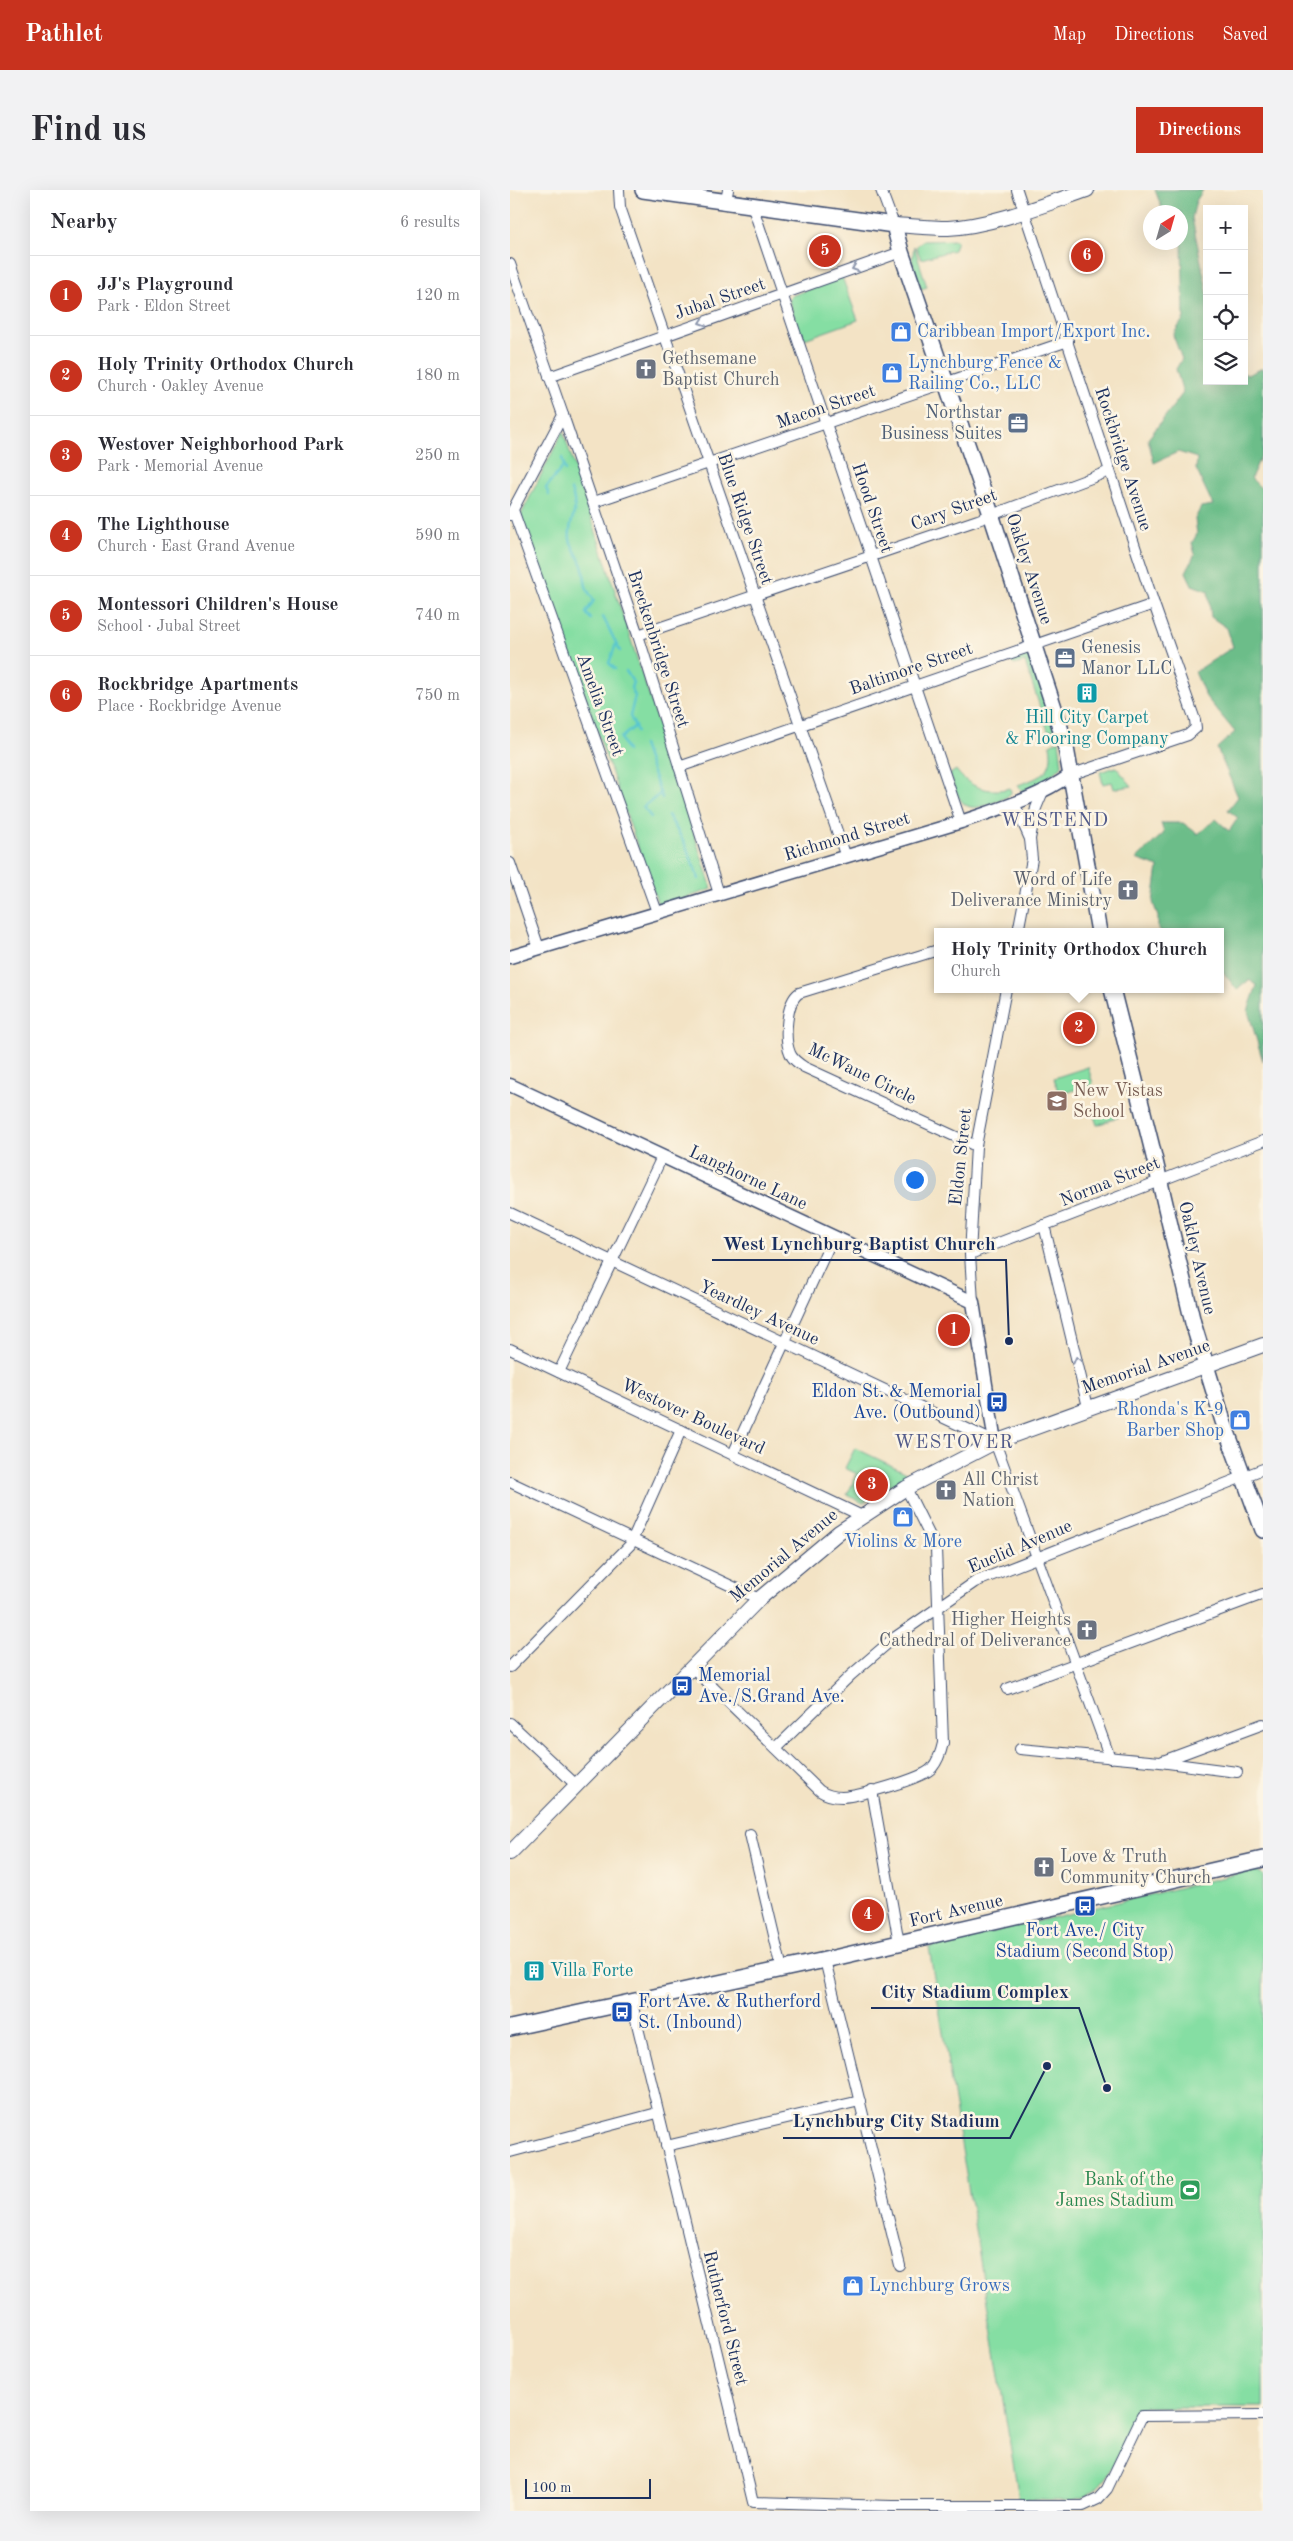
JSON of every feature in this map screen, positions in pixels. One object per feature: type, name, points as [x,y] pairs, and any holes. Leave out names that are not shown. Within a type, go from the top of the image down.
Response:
[{"type":"main road","points":[[643,190],[727,196],[752,205],[894,225],[950,228],[1024,211],[1087,190]]},
{"type":"main road","name":"Oakley Avenue","points":[[894,225],[901,252],[991,514],[1057,717],[1070,775],[1098,928]]},
{"type":"main road","name":"Oakley Avenue","points":[[1113,993],[1205,1367],[1263,1530]]},
{"type":"main road","name":"Memorial Avenue","points":[[510,1852],[759,1599],[805,1558],[862,1516],[906,1488],[995,1442],[1263,1345]]},
{"type":"main road","name":"Fort Avenue","points":[[510,2028],[824,1960],[1263,1859]]},
{"type":"street","name":"Blue Ridge Street","points":[[619,190],[620,207],[753,596],[846,856]]},
{"type":"street","points":[[881,190],[894,225]]},
{"type":"street","name":"Rockbridge Avenue","points":[[1017,190],[1154,604],[1195,720],[1196,728],[1188,735]]},
{"type":"street","name":"Hood Street","points":[[752,205],[961,822]]},
{"type":"street","name":"Jubal Street","points":[[549,377],[901,252]]},
{"type":"street","name":"Breckenbridge Street","points":[[510,264],[594,502],[638,635],[719,894]]},
{"type":"street","name":"Macon Street","points":[[594,502],[1068,341]]},
{"type":"street","points":[[512,513],[563,415]]},
{"type":"street","name":"Cary Street","points":[[638,635],[871,556],[1110,471]]},
{"type":"street","name":"Amelia Street","points":[[512,513],[657,912]]},
{"type":"street","name":"Baltimore Street","points":[[678,767],[1154,604]]},
{"type":"street","name":"Richmond Street","points":[[510,957],[961,822],[1014,803],[1044,790],[1070,775],[1188,735]]},
{"type":"street","points":[[1019,928],[1032,859],[1030,839],[1036,808],[1044,790]]},
{"type":"street","points":[[1014,803],[1030,839]]},
{"type":"street","points":[[510,863],[539,948]]},
{"type":"street","name":"McWane Circle","points":[[934,951],[799,993],[795,996],[788,1009],[787,1046],[792,1058],[804,1066],[976,1146]]},
{"type":"street","name":"Eldon Street","points":[[1005,993],[976,1146],[970,1254],[973,1302],[995,1442],[1110,1758]]},
{"type":"street","name":"Langhorne Lane","points":[[510,1085],[973,1302]]},
{"type":"street","name":"Norma Street","points":[[970,1254],[1263,1141]]},
{"type":"street","points":[[558,1372],[662,1157]]},
{"type":"street","name":"Yeardley Avenue","points":[[510,1213],[995,1442]]},
{"type":"street","points":[[1044,1225],[1088,1407]]},
{"type":"street","points":[[733,1454],[833,1237]]},
{"type":"street","name":"Westover Boulevard","points":[[510,1348],[862,1516]]},
{"type":"street","points":[[510,1666],[630,1545],[681,1430]]},
{"type":"street","name":"Euclid Avenue","points":[[776,1748],[851,1675],[894,1638],[975,1582],[1036,1556],[1263,1469]]},
{"type":"street","points":[[510,1482],[759,1599]]},
{"type":"street","points":[[692,1667],[826,1794],[842,1797],[872,1790],[919,1777],[931,1769],[939,1757],[943,1743],[936,1548],[906,1488]]},
{"type":"street","points":[[1007,1690],[1263,1594]]},
{"type":"street","points":[[510,1722],[575,1784]]},
{"type":"street","points":[[1160,1762],[1263,1724]]},
{"type":"street","points":[[1020,1749],[1160,1762],[1237,1772]]},
{"type":"street","points":[[872,1790],[899,1943]]},
{"type":"street","points":[[750,1834],[782,1969]]},
{"type":"street","points":[[824,1960],[900,2266]]},
{"type":"street","name":"Rutherford Street","points":[[632,2003],[657,2113],[753,2502],[892,2509]]},
{"type":"street","points":[[666,2146],[860,2101]]},
{"type":"street","points":[[510,2152],[657,2113]]},
{"type":"street","points":[[892,2509],[1083,2506],[1098,2499],[1107,2489],[1142,2416],[1263,2415]]},
{"type":"green space","points":[[1155,190],[1203,190],[1196,201],[1192,218],[1203,272],[1203,385],[1248,385],[1248,375],[1263,368],[1263,451],[1251,478],[1263,490],[1263,1061],[1248,1011],[1257,985],[1249,980],[1237,990],[1224,973],[1224,928],[1158,928],[1158,917],[1153,902],[1158,867],[1136,859],[1164,833],[1161,823],[1183,823],[1198,834],[1216,819],[1229,831],[1238,818],[1228,810],[1238,797],[1217,748],[1235,732],[1206,697],[1195,672],[1233,647],[1227,628],[1211,617],[1208,591],[1192,585],[1186,572],[1195,554],[1192,543],[1197,534],[1195,519],[1201,507],[1213,505],[1196,469],[1197,458],[1178,452],[1154,463],[1148,439],[1183,393],[1176,369],[1182,359],[1173,335],[1184,318],[1182,250],[1188,250],[1188,205],[1161,205]]},
{"type":"green space","points":[[957,240],[954,250],[921,259],[916,247],[922,241]]},
{"type":"green space","points":[[914,246],[927,287],[921,289],[912,261]]},
{"type":"green space","points":[[842,277],[858,320],[802,340],[789,301],[791,296]]},
{"type":"green space","points":[[563,431],[712,889],[659,907],[521,515]]},
{"type":"green space","points":[[1030,656],[1057,729],[1048,731],[1025,662],[1014,665],[1010,661]]},
{"type":"green space","points":[[1059,740],[1062,765],[1060,768],[1039,785],[1022,791],[1018,785],[1040,776],[1048,767],[1051,754],[1050,745]]},
{"type":"green space","points":[[1116,767],[1132,786],[1114,789],[1112,782],[1103,784],[1100,772]]},
{"type":"green space","points":[[956,770],[967,781],[980,788],[1002,790],[1010,788],[1011,793],[1001,800],[980,807],[966,805],[958,796],[950,774]]},
{"type":"green space","points":[[1088,1067],[1093,1084],[1059,1095],[1054,1078]]},
{"type":"green space","points":[[1115,1107],[1119,1117],[1097,1125],[1093,1113]]},
{"type":"green space","points":[[855,1448],[909,1474],[863,1503],[847,1495],[857,1474],[845,1468]]},
{"type":"green space","points":[[1254,1870],[1263,1875],[1263,2407],[1138,2407],[1122,2447],[1108,2474],[1099,2486],[1089,2494],[1077,2499],[1063,2501],[1019,2499],[929,1947]]},
{"type":"waterway","points":[[562,458],[565,471]]},
{"type":"waterway","points":[[549,495],[546,488],[564,465]]},
{"type":"waterway","points":[[571,490],[575,506],[570,526],[570,539],[584,571],[587,589],[594,600],[586,613],[591,619]]},
{"type":"waterway","points":[[603,617],[620,651]]},
{"type":"waterway","points":[[615,669],[609,663],[616,644]]},
{"type":"waterway","points":[[626,671],[633,682],[631,688],[635,696],[630,716],[637,731]]},
{"type":"waterway","points":[[627,751],[621,738],[635,726]]},
{"type":"waterway","points":[[643,745],[662,798]]},
{"type":"waterway","points":[[651,817],[643,807],[660,794]]},
{"type":"waterway","points":[[668,815],[684,842],[699,879]]},
{"type":"place","name":"Montessori Children's House","points":[[825,251]]},
{"type":"place","name":"Rockbridge Apartments","points":[[1087,256]]},
{"type":"place","name":"Caribbean Import/Export Inc.","points":[[901,332]]},
{"type":"place","name":"Gethsemane Baptist Church","points":[[646,369]]},
{"type":"place","name":"Lynchburg Fence & Railing Co., LLC","points":[[892,373]]},
{"type":"place","name":"Northstar Business Suites","points":[[1018,423]]},
{"type":"place","name":"Genesis Manor LLC","points":[[1065,658]]},
{"type":"place","name":"Hill City Carpet & Flooring Company","points":[[1087,693]]},
{"type":"place","name":"Word of Life Deliverance Ministry","points":[[1128,890]]},
{"type":"place","name":"Holy Trinity Orthodox Church","points":[[1079,1028]]},
{"type":"place","name":"New Vistas School","points":[[1057,1101]]},
{"type":"place","name":"JJ's Playground","points":[[954,1330]]},
{"type":"place","name":"West Lynchburg Baptist Church","points":[[1009,1341]]},
{"type":"place","name":"Eldon St. & Memorial Ave. (Outbound)","points":[[997,1402]]},
{"type":"place","name":"Rhonda's K-9 Barber Shop","points":[[1240,1420]]},
{"type":"place","name":"Westover Neighborhood Park","points":[[872,1485]]},
{"type":"place","name":"All Christ Nation","points":[[946,1490]]},
{"type":"place","name":"Violins & More","points":[[903,1517]]},
{"type":"place","name":"Higher Heights Cathedral of Deliverance","points":[[1087,1630]]},
{"type":"place","name":"Memorial Ave./S.Grand Ave.","points":[[682,1686]]},
{"type":"place","name":"Love & Truth Community Church","points":[[1044,1867]]},
{"type":"place","name":"Fort Ave./ City Stadium (Second Stop)","points":[[1085,1906]]},
{"type":"place","name":"The Lighthouse","points":[[868,1915]]},
{"type":"place","name":"Villa Forte","points":[[534,1971]]},
{"type":"place","name":"Fort Ave. & Rutherford St. (Inbound)","points":[[622,2012]]},
{"type":"place","name":"Lynchburg City Stadium","points":[[1047,2066]]},
{"type":"place","name":"City Stadium Complex","points":[[1107,2088]]},
{"type":"place","name":"Bank of the James Stadium","points":[[1190,2190]]},
{"type":"place","name":"Lynchburg Grows","points":[[853,2286]]},
{"type":"district","name":"WESTEND","points":[[1055,821]]},
{"type":"district","name":"WESTOVER","points":[[954,1443]]}]
